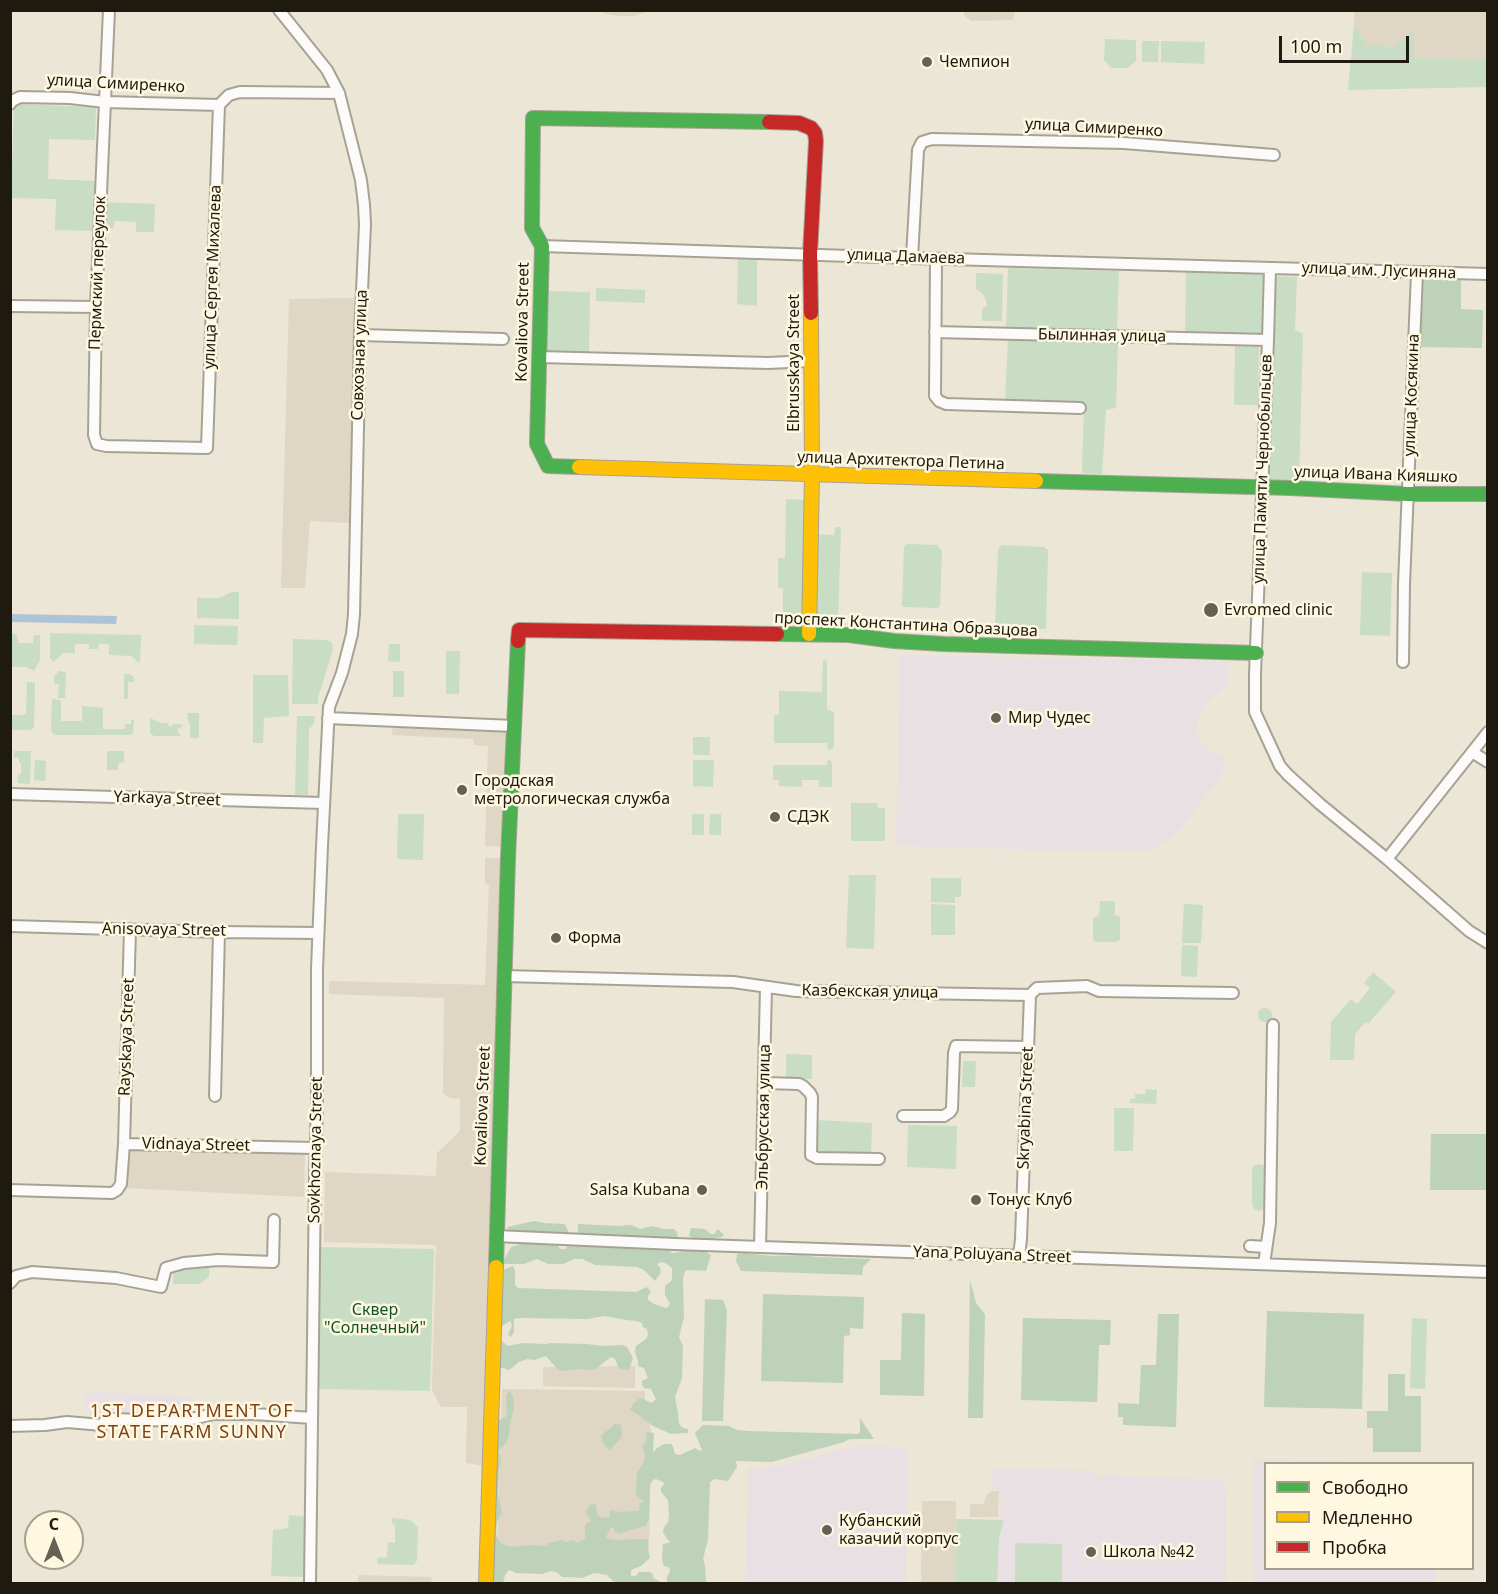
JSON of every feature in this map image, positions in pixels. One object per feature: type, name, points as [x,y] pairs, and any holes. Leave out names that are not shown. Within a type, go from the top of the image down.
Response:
[{"type":"street","name":"Пермский переулок","points":[[97,444],[93,435],[96,307],[109,10]]},
{"type":"street","name":"Совхозная улица","points":[[279,10],[327,70],[339,93],[355,154],[364,206],[352,634],[342,673],[329,706],[328,718]]},
{"type":"street","points":[[219,105],[229,94],[240,92],[339,93]]},
{"type":"street","name":"улица Симиренко","points":[[11,102],[20,97],[219,105]]},
{"type":"street","name":"улица Сергея Михалева","points":[[97,444],[207,448],[219,105]]},
{"type":"street","name":"Elbrusskaya Street","points":[[533,118],[799,123],[811,128],[815,133],[810,254],[812,475],[809,634]]},
{"type":"street","name":"Kovaliova Street","points":[[533,118],[532,228],[542,246],[537,444],[543,457]]},
{"type":"street","name":"улица Симиренко","points":[[912,258],[918,150],[922,142],[932,139],[1124,143],[1274,155]]},
{"type":"street","name":"улица Дамаева","points":[[542,246],[1270,268]]},
{"type":"street","points":[[936,259],[935,396],[939,402],[1080,408]]},
{"type":"street","name":"улица им. Лусиняна","points":[[1270,268],[1488,274]]},
{"type":"street","name":"улица Памяти Чернобыльцев","points":[[1270,268],[1255,712],[1280,766],[1288,775],[1469,931],[1488,943]]},
{"type":"street","name":"улица Косякина","points":[[1403,662],[1404,584],[1417,273]]},
{"type":"street","points":[[10,306],[96,307]]},
{"type":"street","name":"Былинная улица","points":[[935,332],[1268,340]]},
{"type":"street","points":[[360,335],[503,339]]},
{"type":"street","points":[[539,357],[757,363],[810,361]]},
{"type":"street","name":"улица Архитектора Петина","points":[[543,457],[548,466],[1262,488]]},
{"type":"street","name":"улица Ивана Кияшко","points":[[1262,488],[1488,495]]},
{"type":"street","name":"Kovaliova Street","points":[[486,1584],[504,976],[519,630]]},
{"type":"street","name":"проспект Константина Образцова","points":[[519,630],[849,635],[894,641],[996,646],[1256,653]]},
{"type":"street","points":[[328,718],[514,726]]},
{"type":"street","name":"Sovkhoznaya Street","points":[[310,1584],[318,933],[328,718]]},
{"type":"street","points":[[1387,859],[1488,732]]},
{"type":"street","points":[[1472,752],[1488,762]]},
{"type":"street","name":"Yarkaya Street","points":[[10,794],[324,803]]},
{"type":"street","name":"Anisovaya Street","points":[[10,926],[318,933]]},
{"type":"street","name":"Rayskaya Street","points":[[124,1144],[130,929]]},
{"type":"street","points":[[215,1096],[219,932]]},
{"type":"street","name":"Казбекская улица","points":[[504,976],[734,982],[796,991],[1030,995],[1037,988],[1087,986],[1099,991],[1233,993]]},
{"type":"street","name":"Эльбрусская улица","points":[[760,1246],[762,1244],[766,987]]},
{"type":"street","name":"Skryabina Street","points":[[1019,1256],[1030,995]]},
{"type":"street","points":[[1264,1264],[1270,1223],[1273,1025]]},
{"type":"street","points":[[903,1116],[944,1116],[950,1112],[956,1046],[1028,1047]]},
{"type":"street","points":[[764,1083],[799,1084],[810,1093],[812,1097],[810,1155],[817,1158],[879,1160]]},
{"type":"street","name":"Vidnaya Street","points":[[10,1190],[112,1193],[121,1184],[124,1144],[315,1148]]},
{"type":"street","points":[[10,1283],[16,1276],[32,1272],[116,1278],[161,1287],[166,1268],[184,1263],[218,1260],[273,1262],[274,1220]]},
{"type":"street","name":"Yana Poluyana Street","points":[[496,1236],[1488,1272]]},
{"type":"street","points":[[1250,1246],[1266,1246]]},
{"type":"street","points":[[10,1426],[67,1422],[102,1425],[110,1419],[182,1420],[214,1414],[312,1418]]},
{"type":"shaded area","points":[[963,10],[1015,11],[1013,20],[972,21],[965,16]]},
{"type":"shaded area","points":[[600,11],[649,11],[634,16],[618,16]]},
{"type":"shaded area","points":[[1354,11],[1487,11],[1487,59],[1414,58],[1395,47],[1368,45],[1354,25]]},
{"type":"shaded area","points":[[354,298],[350,523],[310,521],[305,588],[281,588],[289,299]]},
{"type":"shaded area","points":[[900,655],[1227,661],[1227,686],[1204,705],[1196,735],[1200,742],[1210,750],[1226,759],[1221,778],[1173,837],[1150,851],[896,846]]},
{"type":"shaded area","points":[[393,720],[514,726],[509,847],[485,846],[488,746],[474,745],[473,739],[392,735]]},
{"type":"shaded area","points":[[485,858],[508,858],[484,1466],[466,1463],[467,1407],[441,1407],[432,1390],[436,1245],[324,1242],[325,1172],[436,1176],[437,1153],[460,1131],[460,1099],[450,1098],[443,1093],[444,998],[329,994],[329,981],[485,985],[489,885],[485,884]]},
{"type":"shaded area","points":[[128,1149],[305,1152],[304,1197],[126,1188]]},
{"type":"shaded area","points":[[635,1366],[635,1388],[543,1386],[543,1367]]},
{"type":"shaded area","points":[[502,1389],[645,1391],[651,1431],[649,1552],[497,1548]]},
{"type":"shaded area","points":[[85,1391],[191,1397],[190,1416],[84,1411]]},
{"type":"shaded area","name":"Кубанский казачий корпус","points":[[855,1446],[908,1447],[906,1583],[745,1583],[748,1468],[772,1468]]},
{"type":"shaded area","points":[[1253,1459],[1438,1462],[1264,1462],[1264,1570],[1435,1570],[1435,1583],[1253,1583]]},
{"type":"shaded area","name":"Школа №42","points":[[992,1468],[1095,1471],[1095,1475],[1225,1480],[1226,1583],[955,1584],[956,1519],[1001,1519],[1001,1490],[991,1489]]},
{"type":"shaded area","points":[[992,1491],[999,1491],[998,1517],[970,1517],[970,1504],[983,1504],[987,1495]]},
{"type":"shaded area","points":[[922,1501],[956,1501],[955,1583],[921,1584]]},
{"type":"shaded area","points":[[358,1575],[431,1577],[432,1583],[358,1583]]},
{"type":"green space","points":[[1354,25],[1368,45],[1395,47],[1414,30],[1414,58],[1487,59],[1487,87],[1348,90]]},
{"type":"green space","points":[[1105,39],[1136,40],[1136,61],[1128,68],[1111,68],[1104,60]]},
{"type":"green space","points":[[1142,41],[1159,41],[1158,62],[1142,62]]},
{"type":"green space","points":[[1161,41],[1205,42],[1204,64],[1161,62]]},
{"type":"green space","points":[[14,104],[96,107],[95,140],[49,139],[48,179],[95,181],[94,231],[55,230],[56,199],[11,198]]},
{"type":"green space","points":[[104,202],[155,204],[154,232],[136,232],[136,222],[114,221],[114,228],[103,228]]},
{"type":"green space","points":[[738,257],[757,257],[757,306],[737,304]]},
{"type":"green space","points":[[1008,268],[1119,271],[1117,330],[1006,328]]},
{"type":"green space","points":[[1186,270],[1263,271],[1262,334],[1185,333]]},
{"type":"green space","points":[[976,273],[1003,274],[1002,321],[982,321],[982,309],[987,306],[982,293],[976,289]]},
{"type":"green space","points":[[1270,276],[1297,277],[1295,330],[1303,334],[1299,481],[1265,480]]},
{"type":"green space","points":[[1418,278],[1461,279],[1461,309],[1483,310],[1482,348],[1417,347]]},
{"type":"green space","points":[[596,288],[645,290],[645,303],[596,301]]},
{"type":"green space","points":[[544,291],[590,292],[589,354],[543,353]]},
{"type":"green space","points":[[1008,338],[1118,342],[1116,408],[1106,410],[1102,474],[1082,473],[1084,405],[1005,402]]},
{"type":"green space","points":[[1235,345],[1259,345],[1258,405],[1234,405]]},
{"type":"green space","points":[[786,499],[804,500],[802,626],[800,627],[783,626],[783,588],[778,588],[778,558],[785,558]]},
{"type":"green space","points":[[835,527],[841,527],[838,624],[836,627],[818,627],[815,625],[815,534],[834,535]]},
{"type":"green space","points":[[907,544],[937,545],[942,551],[940,606],[937,608],[902,606],[904,547]]},
{"type":"green space","points":[[1002,545],[1044,547],[1048,550],[1046,629],[995,628],[998,549]]},
{"type":"green space","points":[[1362,572],[1392,573],[1390,636],[1360,635]]},
{"type":"green space","points":[[232,592],[239,592],[239,619],[197,618],[197,598],[219,598]]},
{"type":"green space","points":[[901,621],[939,622],[939,629],[936,632],[925,631],[921,628],[903,630]]},
{"type":"green space","points":[[194,625],[238,626],[237,645],[194,644]]},
{"type":"green space","points":[[50,633],[141,635],[140,661],[139,663],[131,656],[109,655],[109,644],[99,644],[98,649],[89,649],[89,644],[75,644],[75,653],[63,653],[53,662],[50,658]]},
{"type":"green space","points":[[11,634],[17,634],[18,643],[33,643],[34,635],[40,635],[40,660],[34,671],[26,667],[11,667]]},
{"type":"green space","points":[[293,639],[324,640],[330,641],[333,645],[318,704],[292,704]]},
{"type":"green space","points":[[389,644],[400,644],[400,662],[388,661]]},
{"type":"green space","points":[[446,651],[460,651],[459,694],[446,694]]},
{"type":"green space","points":[[823,660],[827,661],[827,709],[834,712],[834,747],[828,750],[827,743],[774,743],[774,715],[779,715],[779,691],[822,692]]},
{"type":"green space","points":[[59,671],[66,672],[65,698],[58,698],[59,684],[54,684],[54,676]]},
{"type":"green space","points":[[393,671],[404,671],[404,697],[393,697]]},
{"type":"green space","points":[[124,674],[134,677],[134,682],[128,682],[128,699],[124,699]]},
{"type":"green space","points":[[253,675],[288,675],[289,716],[264,718],[263,743],[253,743]]},
{"type":"green space","points":[[27,682],[35,682],[34,727],[30,730],[11,730],[11,715],[26,713]]},
{"type":"green space","points":[[52,699],[61,700],[61,721],[82,721],[82,706],[103,708],[103,729],[125,729],[125,724],[131,724],[131,720],[134,720],[133,733],[130,735],[56,735],[51,729]]},
{"type":"green space","points":[[188,713],[199,713],[199,738],[190,738]]},
{"type":"green space","points":[[297,716],[315,716],[314,724],[309,729],[308,795],[295,795]]},
{"type":"green space","points":[[150,718],[167,723],[170,727],[174,724],[181,724],[183,726],[177,730],[181,736],[154,736],[150,733]]},
{"type":"green space","points":[[693,737],[710,737],[710,755],[693,755]]},
{"type":"green space","points":[[14,751],[31,751],[30,784],[18,783],[21,763],[19,763],[19,758],[14,758]]},
{"type":"green space","points":[[107,751],[124,751],[124,762],[118,764],[118,770],[107,770]]},
{"type":"green space","points":[[828,759],[832,763],[832,787],[819,787],[819,780],[802,780],[802,787],[779,786],[779,780],[773,780],[773,765],[827,765]]},
{"type":"green space","points":[[35,760],[46,761],[45,781],[34,780]]},
{"type":"green space","points":[[693,760],[714,760],[713,787],[693,786]]},
{"type":"green space","points":[[851,803],[877,803],[878,808],[885,808],[885,841],[851,841]]},
{"type":"green space","points":[[398,814],[424,814],[423,860],[397,859]]},
{"type":"green space","points":[[692,814],[704,814],[704,835],[692,835]]},
{"type":"green space","points":[[710,814],[721,814],[721,835],[709,835]]},
{"type":"green space","points":[[849,875],[876,875],[874,949],[846,948]]},
{"type":"green space","points":[[931,878],[961,878],[961,897],[955,897],[955,903],[931,902]]},
{"type":"green space","points":[[1100,901],[1115,901],[1115,915],[1120,917],[1120,940],[1116,942],[1093,940],[1093,918],[1099,915]]},
{"type":"green space","points":[[931,904],[955,905],[955,935],[931,935]]},
{"type":"green space","points":[[1184,904],[1203,905],[1201,943],[1182,943]]},
{"type":"green space","points":[[1182,945],[1198,946],[1197,977],[1181,976]]},
{"type":"green space","points":[[1373,972],[1396,992],[1368,1024],[1366,1022],[1355,1034],[1354,1060],[1330,1060],[1331,1022],[1351,999],[1357,1004],[1370,988],[1364,983]]},
{"type":"green space","points":[[1262,1008],[1268,1008],[1272,1015],[1268,1022],[1262,1022],[1258,1018],[1258,1012]]},
{"type":"green space","points":[[786,1054],[812,1055],[812,1079],[786,1079]]},
{"type":"green space","points":[[963,1061],[976,1061],[975,1087],[962,1087]]},
{"type":"green space","points":[[1146,1089],[1157,1090],[1156,1104],[1130,1103],[1130,1099],[1135,1099],[1135,1094],[1145,1094]]},
{"type":"green space","points":[[1114,1108],[1134,1108],[1133,1151],[1114,1151]]},
{"type":"green space","points":[[816,1120],[872,1123],[871,1154],[814,1151]]},
{"type":"green space","points":[[908,1125],[957,1126],[956,1169],[907,1167]]},
{"type":"green space","points":[[1431,1134],[1487,1134],[1487,1190],[1430,1190]]},
{"type":"green space","points":[[1258,1164],[1266,1166],[1265,1209],[1259,1211],[1252,1205],[1252,1170]]},
{"type":"green space","points":[[534,1221],[565,1224],[569,1233],[557,1239],[560,1249],[566,1249],[571,1238],[580,1237],[578,1224],[631,1225],[640,1229],[653,1226],[674,1229],[677,1232],[679,1244],[671,1245],[672,1253],[680,1252],[694,1238],[689,1236],[691,1228],[705,1229],[711,1234],[718,1229],[724,1235],[716,1238],[713,1245],[709,1246],[707,1253],[711,1255],[706,1271],[688,1270],[685,1271],[683,1278],[684,1317],[679,1337],[683,1346],[682,1378],[675,1397],[679,1424],[688,1429],[688,1433],[671,1434],[653,1426],[630,1409],[640,1398],[652,1403],[656,1399],[651,1389],[644,1388],[642,1385],[642,1381],[648,1378],[644,1368],[638,1366],[635,1352],[636,1346],[648,1335],[642,1323],[605,1316],[587,1319],[520,1318],[514,1319],[514,1332],[511,1337],[508,1334],[512,1326],[510,1321],[497,1329],[500,1271],[513,1266],[515,1285],[518,1288],[636,1292],[647,1287],[651,1292],[648,1300],[667,1308],[670,1304],[665,1295],[665,1286],[672,1280],[672,1268],[662,1262],[657,1264],[661,1269],[655,1281],[644,1270],[637,1267],[595,1265],[582,1259],[574,1259],[563,1264],[548,1264],[537,1259],[524,1264],[502,1264],[511,1247],[525,1239],[511,1232],[507,1227]]},
{"type":"green space","name":"Сквер \"Солнечный\"","points":[[318,1247],[434,1249],[430,1391],[317,1389]]},
{"type":"green space","points":[[737,1254],[871,1259],[863,1267],[862,1275],[741,1271],[736,1261]]},
{"type":"green space","points":[[183,1266],[209,1266],[209,1277],[199,1284],[173,1284],[173,1271]]},
{"type":"green space","points":[[970,1280],[976,1303],[985,1314],[983,1418],[968,1418]]},
{"type":"green space","points":[[763,1294],[864,1297],[863,1329],[850,1328],[850,1335],[844,1336],[843,1383],[761,1381]]},
{"type":"green space","points":[[705,1299],[723,1300],[727,1310],[723,1421],[702,1421]]},
{"type":"green space","points":[[1267,1311],[1364,1314],[1362,1409],[1264,1407]]},
{"type":"green space","points":[[902,1313],[925,1314],[924,1396],[880,1395],[880,1360],[901,1360]]},
{"type":"green space","points":[[1158,1314],[1179,1314],[1176,1427],[1123,1425],[1123,1417],[1118,1417],[1118,1403],[1139,1404],[1141,1365],[1156,1365]]},
{"type":"green space","points":[[1023,1318],[1111,1320],[1110,1345],[1099,1345],[1097,1402],[1021,1400]]},
{"type":"green space","points":[[1412,1318],[1427,1319],[1425,1389],[1410,1388]]},
{"type":"green space","points":[[499,1339],[508,1346],[522,1343],[622,1345],[627,1347],[633,1358],[629,1370],[619,1369],[615,1359],[611,1357],[594,1370],[558,1370],[546,1356],[534,1360],[527,1359],[508,1370],[497,1368]]},
{"type":"green space","points":[[1388,1374],[1405,1374],[1405,1396],[1421,1396],[1421,1452],[1373,1452],[1373,1428],[1367,1428],[1367,1411],[1388,1411]]},
{"type":"green space","points":[[509,1391],[513,1397],[514,1409],[509,1436],[499,1450],[501,1463],[498,1494],[502,1512],[497,1522],[496,1535],[500,1543],[511,1547],[546,1546],[562,1540],[567,1542],[573,1540],[578,1543],[585,1539],[585,1525],[591,1521],[586,1513],[591,1504],[596,1505],[599,1517],[605,1518],[610,1517],[610,1510],[639,1511],[640,1503],[644,1501],[636,1495],[637,1472],[643,1464],[645,1455],[642,1446],[647,1440],[647,1432],[654,1433],[653,1453],[664,1444],[671,1444],[675,1454],[680,1455],[695,1448],[702,1450],[695,1433],[703,1425],[729,1426],[737,1430],[749,1431],[858,1434],[860,1418],[874,1439],[850,1439],[772,1462],[736,1461],[737,1467],[728,1481],[714,1479],[710,1482],[708,1539],[703,1559],[706,1583],[667,1583],[670,1571],[669,1567],[664,1566],[662,1560],[663,1544],[671,1542],[663,1532],[668,1522],[668,1500],[661,1492],[663,1482],[656,1479],[650,1485],[649,1518],[646,1526],[620,1534],[611,1527],[606,1537],[611,1540],[648,1539],[650,1558],[641,1566],[631,1570],[631,1576],[636,1576],[639,1572],[649,1572],[653,1574],[653,1578],[663,1583],[619,1583],[607,1575],[594,1573],[582,1578],[562,1577],[551,1571],[543,1574],[516,1573],[509,1570],[503,1583],[495,1583],[492,1578],[496,1418],[500,1420],[507,1416],[506,1396]]},
{"type":"green space","points":[[616,1423],[621,1425],[622,1437],[610,1450],[604,1445],[601,1436]]},
{"type":"green space","points":[[289,1515],[309,1517],[305,1577],[271,1576],[273,1530],[288,1528]]},
{"type":"green space","points":[[392,1518],[410,1520],[418,1527],[417,1561],[413,1565],[378,1564],[377,1558],[387,1557],[388,1542],[395,1543],[395,1525],[392,1524]]},
{"type":"green space","points":[[956,1519],[1004,1521],[999,1537],[997,1583],[955,1583]]},
{"type":"green space","points":[[1015,1543],[1062,1544],[1062,1583],[1015,1583]]},
{"type":"water","points":[[11,614],[117,616],[116,624],[11,622]]},
{"type":"traffic: fast","points":[[579,467],[548,466],[537,444],[542,246],[532,228],[533,118],[769,122]]},
{"type":"traffic: fast","points":[[1036,481],[1290,488],[1408,494],[1488,494]]},
{"type":"traffic: fast","points":[[777,634],[849,635],[944,644],[1256,653]]},
{"type":"traffic: fast","points":[[496,1267],[508,858],[518,641]]},
{"type":"traffic: slow","points":[[809,634],[812,475],[811,313]]},
{"type":"traffic: slow","points":[[579,467],[1036,481]]},
{"type":"traffic: slow","points":[[486,1584],[496,1267]]},
{"type":"traffic: jam","points":[[769,122],[799,123],[811,128],[815,133],[810,254],[811,313]]},
{"type":"traffic: jam","points":[[518,641],[519,630],[777,634]]},
{"type":"place","name":"Чемпион","points":[[927,62]]},
{"type":"place","name":"Evromed clinic","points":[[1211,610]]},
{"type":"place","name":"Мир Чудес","points":[[996,718]]},
{"type":"place","name":"Городская метрологическая служба","points":[[462,790]]},
{"type":"place","name":"СДЭК","points":[[775,817]]},
{"type":"place","name":"Форма","points":[[556,938]]},
{"type":"place","name":"Salsa Kubana","points":[[702,1190]]},
{"type":"place","name":"Тонус Клуб","points":[[976,1200]]},
{"type":"place","name":"Кубанский казачий корпус","points":[[827,1530]]},
{"type":"place","name":"Школа №42","points":[[1091,1552]]},
{"type":"district","name":"1ST DEPARTMENT OF STATE FARM SUNNY","points":[[192,1422]]}]
